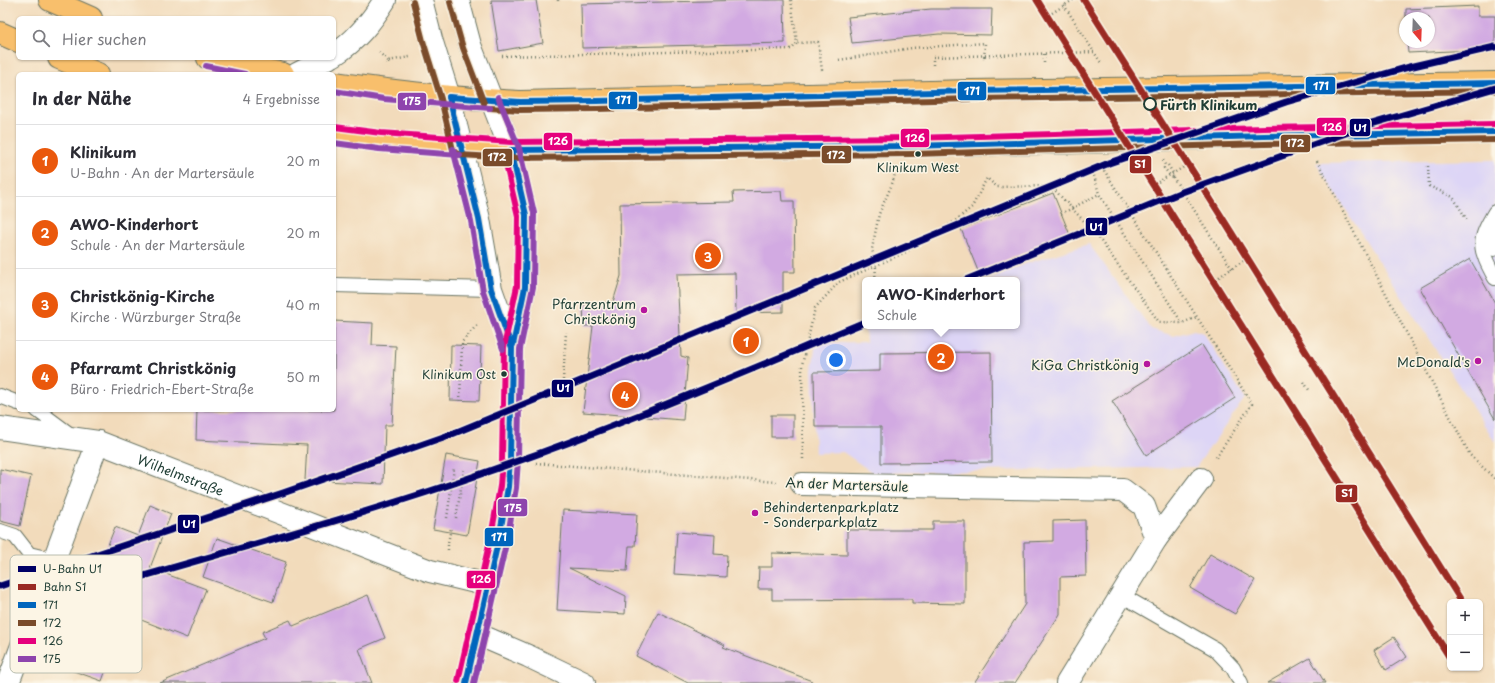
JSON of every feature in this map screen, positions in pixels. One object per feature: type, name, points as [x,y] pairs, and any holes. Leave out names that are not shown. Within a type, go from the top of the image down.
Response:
[{"type":"main road","points":[[50,0],[86,16]]},
{"type":"main road","points":[[64,60],[93,72]]},
{"type":"main road","points":[[217,60],[274,72]]},
{"type":"main road","points":[[336,83],[385,91],[520,102],[971,91],[1495,83]]},
{"type":"main road","points":[[336,135],[380,141],[511,150],[912,146],[1264,136],[1495,132]]},
{"type":"street","points":[[336,53],[361,33],[372,20],[385,0]]},
{"type":"street","points":[[421,0],[431,39],[449,97],[479,219],[491,289],[512,348]]},
{"type":"street","points":[[458,0],[470,45],[511,150],[526,215],[525,287],[512,348],[510,460],[508,487],[500,533],[466,683]]},
{"type":"street","points":[[301,72],[324,60]]},
{"type":"street","name":"Wilhelmstraße","points":[[0,428],[98,442],[430,572],[488,585]]},
{"type":"street","points":[[56,555],[98,442]]},
{"type":"street","points":[[1067,683],[1156,538],[1201,479]]},
{"type":"street","name":"An der Martersäule","points":[[802,484],[1123,490],[1144,506],[1156,538]]},
{"type":"street","points":[[477,634],[528,656],[584,683]]},
{"type":"street","points":[[8,683],[12,673]]},
{"type":"lane","points":[[1492,218],[1490,237],[1494,249]]},
{"type":"lane","points":[[1492,218],[1482,242],[1482,251],[1495,278]]},
{"type":"lane","points":[[336,285],[491,289]]},
{"type":"lane","points":[[0,396],[16,402]]},
{"type":"lane","name":"Wilhelmstraße","points":[[40,412],[76,439]]},
{"type":"lane","points":[[0,531],[16,536],[29,554],[33,555]]},
{"type":"lane","points":[[1121,595],[1215,649],[1233,668],[1241,683]]},
{"type":"path","points":[[496,56],[792,49],[796,43],[791,0]]},
{"type":"path","points":[[1052,12],[1072,0]]},
{"type":"path","points":[[1064,5],[1104,66]]},
{"type":"path","points":[[796,43],[818,42],[821,63]]},
{"type":"path","points":[[839,60],[912,48],[985,43],[984,60]]},
{"type":"path","points":[[933,68],[933,57],[1094,52]]},
{"type":"path","points":[[1044,54],[1044,67]]},
{"type":"path","points":[[388,68],[388,61],[417,56]]},
{"type":"path","points":[[1162,160],[1165,165],[1164,168],[1173,177],[1232,269]]},
{"type":"path","points":[[1317,160],[1470,455],[1495,479]]},
{"type":"path","points":[[1098,161],[1252,404],[1201,479]]},
{"type":"path","points":[[1428,166],[1429,186],[1453,197],[1462,212]]},
{"type":"path","points":[[1158,182],[1184,167]]},
{"type":"path","points":[[1171,168],[1173,173]]},
{"type":"path","points":[[1092,169],[1099,194],[1182,323]]},
{"type":"path","points":[[875,277],[876,266],[872,249],[879,214],[892,184],[896,170]]},
{"type":"path","points":[[803,453],[802,365],[815,308],[839,282],[906,252],[955,221],[972,207],[987,178],[997,187],[1051,186],[1095,232],[1159,322],[1182,323],[1196,317]]},
{"type":"path","points":[[1061,214],[1099,194]]},
{"type":"path","points":[[1219,277],[1243,261]]},
{"type":"path","points":[[460,401],[462,342],[477,324]]},
{"type":"path","points":[[563,380],[566,332]]},
{"type":"path","points":[[1304,382],[1309,390]]},
{"type":"path","name":"An der Martersäule","points":[[510,460],[802,484]]},
{"type":"path","points":[[447,518],[454,468]]},
{"type":"path","points":[[456,518],[464,470]]},
{"type":"path","points":[[449,555],[448,543],[450,528]]},
{"type":"shaded area","points":[[1495,160],[1495,442],[1316,163]]},
{"type":"shaded area","points":[[1089,244],[1151,329],[1174,336],[1194,330],[1203,333],[1245,398],[1196,467],[873,473],[843,452],[815,453],[812,370],[816,343],[866,342],[865,329],[1020,329],[1020,277],[994,277],[1028,263]]},
{"type":"building","points":[[491,0],[536,0],[543,43],[499,51]]},
{"type":"building","points":[[784,0],[785,43],[582,48],[581,4]]},
{"type":"building","points":[[1478,6],[1478,16],[1495,16],[1495,49],[1408,53],[1408,48],[1435,48],[1435,12],[1406,12],[1406,9]]},
{"type":"building","points":[[931,9],[992,9],[991,35],[939,34],[852,43],[848,17]]},
{"type":"building","points":[[781,191],[782,201],[794,201],[795,272],[783,272],[783,312],[736,313],[735,273],[677,274],[681,356],[688,358],[683,420],[583,412],[593,326],[584,326],[583,304],[613,302],[621,276],[620,204],[734,202],[733,192]]},
{"type":"building","points":[[1053,193],[1070,235],[978,271],[961,229]]},
{"type":"building","name":"McDonald's","points":[[1470,259],[1495,303],[1495,419],[1420,288]]},
{"type":"building","points":[[336,321],[373,323],[372,345],[396,346],[392,425],[385,425],[383,484],[305,480],[307,445],[196,440],[197,412],[336,412]]},
{"type":"building","points":[[451,345],[481,346],[479,401],[450,400]]},
{"type":"building","points":[[1202,345],[1235,398],[1146,455],[1112,401]]},
{"type":"building","points":[[991,352],[992,462],[881,463],[881,427],[815,427],[814,372],[880,371],[880,353]]},
{"type":"building","points":[[771,415],[793,415],[793,437],[771,437]]},
{"type":"building","points":[[446,455],[480,461],[467,535],[433,529]]},
{"type":"building","points":[[0,469],[31,476],[20,526],[0,521]]},
{"type":"building","points":[[150,505],[171,514],[150,568],[206,589],[187,638],[142,620],[142,555],[104,555],[115,527],[138,536]]},
{"type":"building","points":[[563,510],[637,514],[635,546],[629,546],[627,571],[569,568],[626,596],[625,614],[557,610]]},
{"type":"building","points":[[1085,520],[1086,576],[1060,577],[1060,614],[1015,683],[974,683],[1025,604],[1024,542],[1053,541],[1053,521]]},
{"type":"building","points":[[933,521],[965,521],[965,604],[912,603],[912,599],[772,600],[772,589],[758,589],[759,567],[772,567],[772,553],[847,555],[847,530],[933,530]]},
{"type":"building","points":[[677,532],[715,535],[714,554],[727,555],[726,577],[674,574]]},
{"type":"building","points":[[217,538],[286,562],[273,602],[203,577]]},
{"type":"building","points":[[1210,554],[1255,580],[1235,614],[1190,588]]},
{"type":"building","points":[[368,595],[385,638],[359,649],[372,683],[160,683],[265,638],[262,632],[290,620],[293,626]]},
{"type":"building","points":[[658,612],[725,645],[723,647],[812,681],[811,683],[688,683],[636,656]]},
{"type":"building","points":[[1394,637],[1407,657],[1386,670],[1374,650]]},
{"type":"building","points":[[1310,658],[1325,683],[1267,683]]},
{"type":"building","points":[[79,673],[105,673],[102,681]]},
{"type":"metro line","name":"U1","points":[[94,555],[283,493],[452,434],[1109,163],[1286,102],[1409,67],[1495,47]]},
{"type":"metro line","name":"U1","points":[[973,277],[1182,192],[1368,125],[1495,88]]},
{"type":"metro line","name":"U1","points":[[142,577],[334,521],[430,491],[527,458],[625,421],[862,323]]},
{"type":"metro line","name":"U1","points":[[0,586],[10,583]]},
{"type":"rail line","name":"S1","points":[[1037,0],[1447,653]]},
{"type":"rail line","name":"S1","points":[[1084,0],[1460,599]]},
{"type":"transit line","name":"172","points":[[413,2],[423,41],[441,99],[453,150],[460,155],[511,158],[912,154],[1264,144],[1495,140]]},
{"type":"transit line","name":"172","points":[[450,2],[463,48],[484,103]]},
{"type":"transit line","name":"175","points":[[206,66],[235,72]]},
{"type":"transit line","name":"171","points":[[449,97],[520,102],[597,101],[971,91],[1495,83]]},
{"type":"transit line","name":"175","points":[[336,91],[384,99],[490,108]]},
{"type":"transit line","name":"172","points":[[490,108],[520,110],[597,109],[971,99],[1495,91]]},
{"type":"transit line","name":"171","points":[[449,97],[479,219],[491,289],[512,348],[510,460],[508,487],[500,533],[466,683]]},
{"type":"transit line","name":"175","points":[[474,683],[508,535],[516,488],[520,349],[533,287],[534,213],[519,148],[498,97]]},
{"type":"transit line","name":"126","points":[[336,127],[381,133],[511,142],[912,138],[1264,128],[1495,124]]},
{"type":"transit line","name":"171","points":[[511,150],[912,146],[1264,136],[1495,132]]},
{"type":"transit line","name":"175","points":[[336,143],[379,149],[460,155]]},
{"type":"transit line","name":"175","points":[[453,149],[471,221],[483,291],[503,349]]},
{"type":"transit line","name":"171","points":[[511,150],[526,215],[525,287],[513,345]]},
{"type":"transit line","name":"126","points":[[458,681],[492,531],[500,486],[502,460],[504,347],[517,286],[518,216],[503,152]]},
{"type":"place","name":"Fürth Klinikum","points":[[1150,104]]},
{"type":"place","name":"Klinikum West","points":[[918,154]]},
{"type":"place","name":"Christkönig-Kirche","points":[[708,256]]},
{"type":"place","name":"Pfarrzentrum Christkönig","points":[[644,310]]},
{"type":"place","name":"Klinikum","points":[[746,341]]},
{"type":"place","name":"AWO-Kinderhort","points":[[941,357]]},
{"type":"place","name":"McDonald's","points":[[1478,361]]},
{"type":"place","name":"KiGa Christkönig","points":[[1147,364]]},
{"type":"place","name":"Klinikum Ost","points":[[504,374]]},
{"type":"place","name":"Pfarramt Christkönig","points":[[625,395]]},
{"type":"place","name":"Behindertenparkplatz - Sonderparkplatz","points":[[755,513]]}]
